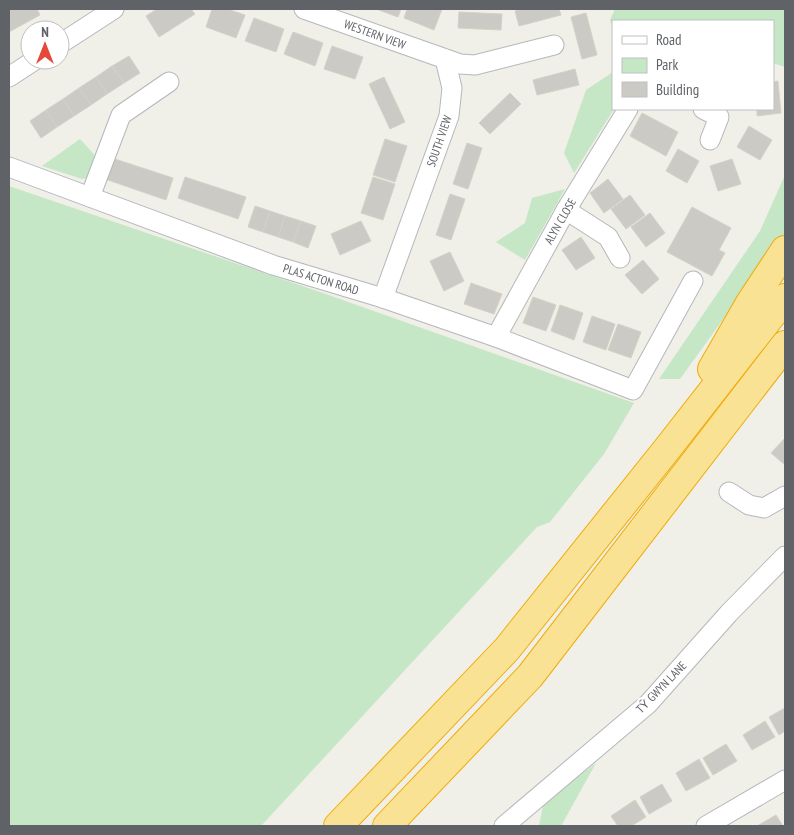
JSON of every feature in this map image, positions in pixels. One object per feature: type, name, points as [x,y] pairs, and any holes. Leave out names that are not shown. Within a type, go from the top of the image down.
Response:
[{"type":"highway","points":[[667,449],[750,303],[785,250]]},
{"type":"highway","points":[[338,826],[507,649],[785,298]]},
{"type":"highway","points":[[387,826],[530,676],[785,345]]},
{"type":"highway","points":[[702,453],[785,362]]},
{"type":"street","points":[[70,38],[114,9]]},
{"type":"street","name":"WESTERN VIEW","points":[[304,9],[445,60]]},
{"type":"street","points":[[445,60],[475,65],[554,45]]},
{"type":"street","name":"SOUTH VIEW","points":[[383,298],[449,116],[452,88],[445,60]]},
{"type":"street","points":[[9,77],[20,70]]},
{"type":"street","points":[[90,198],[121,115],[169,82]]},
{"type":"street","name":"ALYN CLOSE","points":[[496,337],[566,210],[627,110]]},
{"type":"street","points":[[710,140],[716,112]]},
{"type":"street","name":"PLAS ACTON ROAD","points":[[9,167],[273,264],[383,298],[496,337],[633,390],[693,281]]},
{"type":"street","points":[[566,210],[608,237],[620,258]]},
{"type":"street","points":[[728,492],[749,505],[764,508],[785,496]]},
{"type":"street","name":"TŶ GWYN LANE","points":[[509,825],[648,704],[729,613],[785,556]]},
{"type":"street","points":[[706,826],[785,780]]},
{"type":"green space","points":[[615,9],[785,9],[785,67],[774,63],[774,20],[612,20],[612,25],[610,20]]},
{"type":"green space","points":[[612,73],[613,110],[574,173],[564,153],[586,90]]},
{"type":"green space","points":[[80,139],[99,160],[90,178],[82,179],[42,166]]},
{"type":"green space","points":[[785,175],[784,235],[680,379],[659,379],[760,231]]},
{"type":"green space","points":[[9,186],[320,292],[634,403],[604,454],[550,522],[537,527],[261,826],[9,826]]},
{"type":"green space","points":[[565,189],[525,260],[496,242],[525,223],[532,198]]},
{"type":"green space","points":[[596,763],[561,826],[539,826],[543,806],[549,799]]},
{"type":"building","points":[[9,9],[37,9],[40,15],[31,20],[20,20],[20,26],[9,32]]},
{"type":"building","points":[[157,9],[191,9],[195,14],[159,37],[146,16]]},
{"type":"building","points":[[212,9],[227,9],[245,15],[236,38],[206,27]]},
{"type":"building","points":[[376,9],[401,9],[398,17]]},
{"type":"building","points":[[407,9],[442,9],[434,30],[404,18]]},
{"type":"building","points":[[523,9],[559,9],[561,15],[519,26],[515,11]]},
{"type":"building","points":[[459,12],[502,14],[501,30],[458,28]]},
{"type":"building","points":[[586,13],[597,55],[582,59],[571,17]]},
{"type":"building","points":[[254,18],[284,29],[276,52],[245,41]]},
{"type":"building","points":[[293,32],[323,43],[315,66],[284,54]]},
{"type":"building","points":[[332,46],[363,57],[355,79],[324,69]]},
{"type":"building","points":[[129,56],[140,73],[124,83],[112,66]]},
{"type":"building","points":[[112,66],[124,83],[107,94],[96,77]]},
{"type":"building","points":[[575,69],[579,85],[537,95],[533,80]]},
{"type":"building","points":[[96,77],[107,94],[91,105],[79,88]]},
{"type":"building","points":[[384,77],[405,122],[390,129],[369,84]]},
{"type":"building","points":[[778,81],[781,113],[757,116],[757,110],[774,110],[774,82]]},
{"type":"building","points":[[79,88],[91,105],[74,116],[63,99]]},
{"type":"building","points":[[510,93],[521,104],[490,134],[479,123]]},
{"type":"building","points":[[63,99],[74,116],[57,127],[46,110]]},
{"type":"building","points":[[46,110],[57,127],[41,138],[30,121]]},
{"type":"building","points":[[642,113],[678,132],[666,156],[630,136]]},
{"type":"building","points":[[749,126],[772,140],[760,160],[737,147]]},
{"type":"building","points":[[385,139],[407,146],[395,182],[373,175]]},
{"type":"building","points":[[467,143],[482,148],[468,189],[453,184]]},
{"type":"building","points":[[678,149],[699,161],[687,183],[666,171]]},
{"type":"building","points":[[112,158],[173,178],[166,200],[105,179]]},
{"type":"building","points":[[732,159],[741,184],[718,191],[710,166]]},
{"type":"building","points":[[185,177],[246,197],[238,219],[178,198]]},
{"type":"building","points":[[373,177],[395,184],[383,220],[361,213]]},
{"type":"building","points":[[608,179],[623,199],[604,213],[590,193]]},
{"type":"building","points":[[450,194],[465,199],[451,240],[436,235]]},
{"type":"building","points":[[630,195],[645,215],[626,229],[611,209]]},
{"type":"building","points":[[255,206],[270,211],[263,232],[248,227]]},
{"type":"building","points":[[692,207],[731,228],[719,250],[725,253],[712,276],[667,252]]},
{"type":"building","points":[[270,211],[285,216],[278,237],[263,232]]},
{"type":"building","points":[[650,213],[665,233],[646,247],[631,227]]},
{"type":"building","points":[[285,216],[301,221],[293,242],[278,237]]},
{"type":"building","points":[[301,221],[316,226],[308,248],[293,242]]},
{"type":"building","points":[[361,221],[371,241],[340,255],[331,234]]},
{"type":"building","points":[[581,237],[595,258],[576,270],[562,250]]},
{"type":"building","points":[[450,252],[464,281],[444,291],[430,261]]},
{"type":"building","points":[[643,260],[659,279],[642,294],[625,275]]},
{"type":"building","points":[[471,283],[502,294],[494,314],[464,304]]},
{"type":"building","points":[[533,297],[556,305],[546,331],[523,323]]},
{"type":"building","points":[[560,305],[583,313],[574,340],[551,331]]},
{"type":"building","points":[[592,316],[615,324],[606,350],[583,342]]},
{"type":"building","points":[[618,324],[641,332],[631,358],[608,350]]},
{"type":"building","points":[[785,438],[785,465],[771,453]]},
{"type":"building","points":[[785,708],[785,731],[779,735],[769,717]]},
{"type":"building","points":[[765,721],[775,737],[752,750],[743,735]]},
{"type":"building","points":[[726,744],[737,761],[713,775],[703,758]]},
{"type":"building","points":[[699,759],[710,778],[686,791],[676,773]]},
{"type":"building","points":[[662,784],[672,801],[649,814],[640,797]]},
{"type":"building","points":[[635,800],[646,817],[631,826],[618,826],[611,816]]},
{"type":"building","points":[[776,815],[783,826],[757,826]]}]
